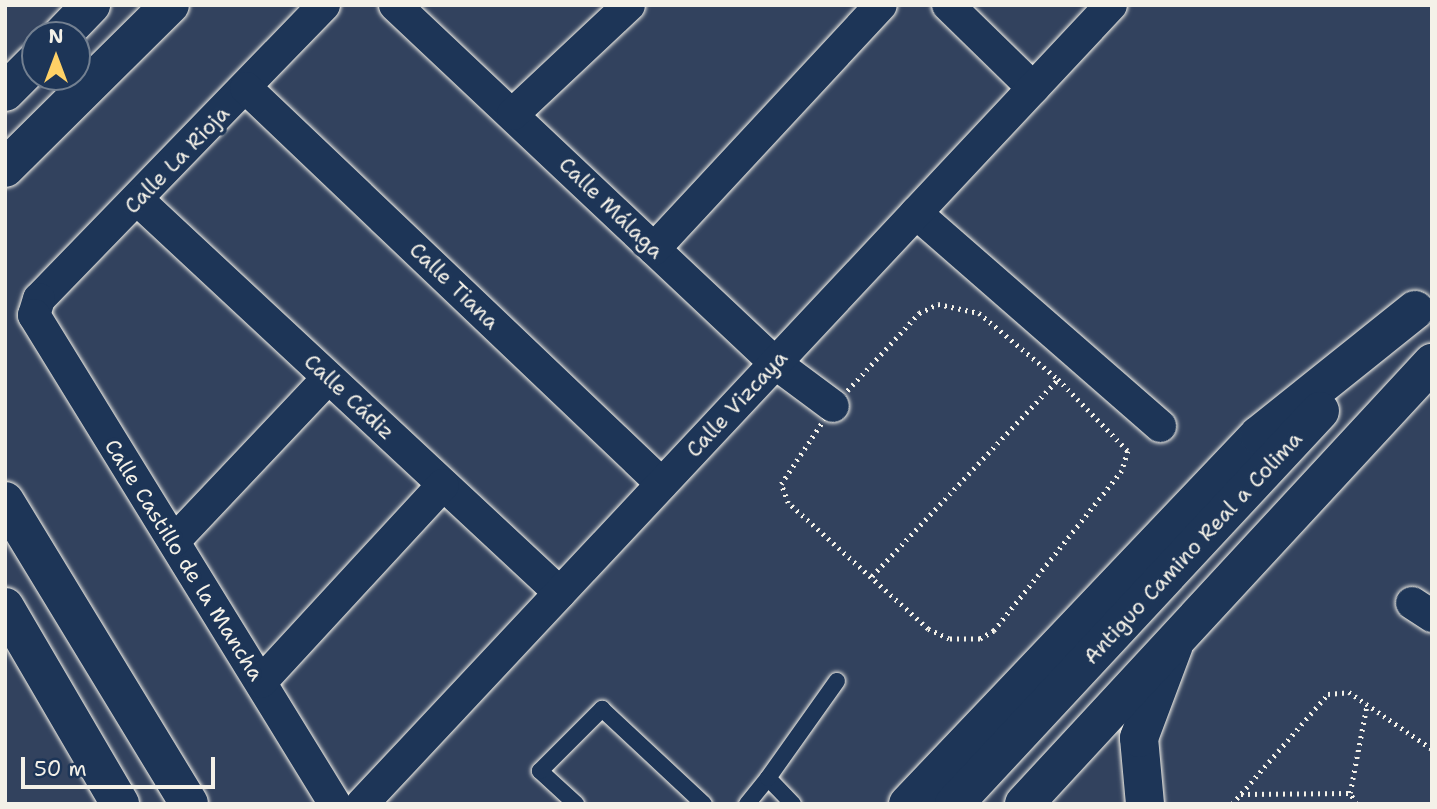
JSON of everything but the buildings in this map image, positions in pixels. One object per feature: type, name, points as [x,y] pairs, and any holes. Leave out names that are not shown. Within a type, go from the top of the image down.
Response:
[{"type":"main road","points":[[76,21],[91,5]]},
{"type":"main road","points":[[5,168],[170,5]]},
{"type":"main road","points":[[5,92],[21,76]]},
{"type":"main road","points":[[908,804],[1259,435],[1423,301]]},
{"type":"main road","name":"Antiguo Camino Real a Colima","points":[[954,804],[1423,301]]},
{"type":"main road","points":[[1024,804],[1432,363]]},
{"type":"main road","points":[[5,501],[189,804]]},
{"type":"main road","points":[[61,590],[9,613],[120,804]]},
{"type":"main road","points":[[1145,804],[1139,738],[1176,642]]},
{"type":"street","name":"Calle La Rioja","points":[[34,316],[39,299],[139,201],[324,5]]},
{"type":"street","name":"Calle Málaga","points":[[395,5],[775,363],[833,406]]},
{"type":"street","points":[[654,249],[881,5]]},
{"type":"street","points":[[948,5],[1033,88]]},
{"type":"street","name":"Calle Vizcaya","points":[[362,804],[1111,5]]},
{"type":"street","points":[[513,114],[628,6]]},
{"type":"street","name":"Calle Tiana","points":[[246,88],[662,484]]},
{"type":"street","name":"Calle Cádiz","points":[[139,201],[560,593]]},
{"type":"street","points":[[916,213],[1160,426]]},
{"type":"street","name":"Calle Castillo de la Mancha","points":[[34,316],[335,804]]},
{"type":"street","points":[[174,541],[328,378]]},
{"type":"street","points":[[261,682],[443,485]]},
{"type":"lane","points":[[747,804],[837,681]]},
{"type":"lane","points":[[576,804],[540,771],[602,709],[705,804]]},
{"type":"lane","points":[[768,778],[793,804]]},
{"type":"path","points":[[938,304],[979,313],[1058,379],[1126,444],[1128,458],[994,631],[979,639],[949,639],[928,629],[782,492],[786,468],[833,406],[919,313],[938,304]]},
{"type":"path","points":[[872,576],[1058,379]]},
{"type":"path","points":[[1232,804],[1328,694],[1349,692],[1432,749]]},
{"type":"path","points":[[1356,804],[1350,793],[1367,704]]},
{"type":"path","points":[[1241,794],[1350,793]]}]
